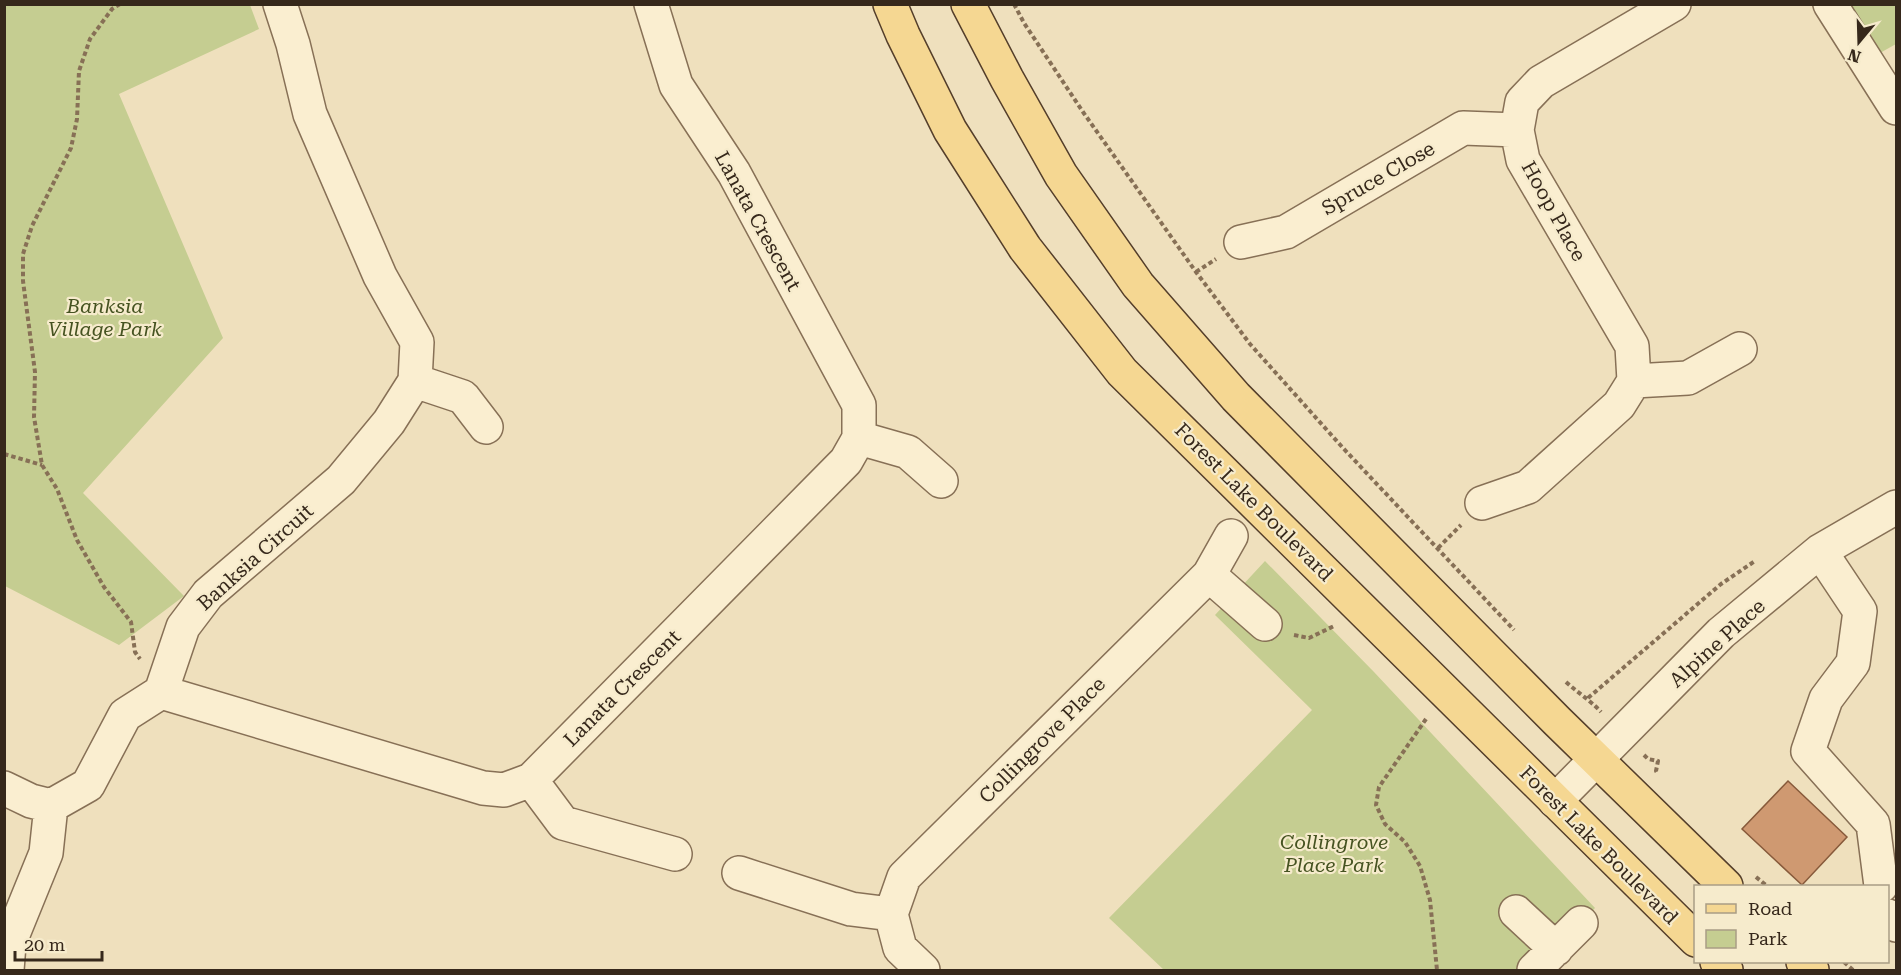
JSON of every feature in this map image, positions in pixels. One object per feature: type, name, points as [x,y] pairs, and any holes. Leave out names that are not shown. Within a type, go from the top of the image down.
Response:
[{"type":"main road","name":"Forest Lake Boulevard","points":[[890,4],[950,130],[1025,248],[1122,372],[1694,939]]},
{"type":"main road","points":[[968,4],[1007,80],[1061,175],[1138,285],[1236,397],[1596,759],[1738,879]]},
{"type":"street","name":"Banksia Circuit","points":[[161,692],[183,627],[208,594],[341,480],[389,422],[415,381],[417,342],[380,276],[310,114],[293,44],[280,4]]},
{"type":"street","name":"Lanata Crescent","points":[[161,692],[483,788],[504,790],[531,780],[846,461],[859,438],[859,405],[734,173],[676,85],[651,4]]},
{"type":"street","name":"Hoop Place","points":[[1634,381],[1632,346],[1523,160],[1517,130],[1522,102],[1541,82],[1674,4]]},
{"type":"street","points":[[1830,4],[1896,108]]},
{"type":"street","name":"Spruce Close","points":[[1241,242],[1286,232],[1463,128],[1517,130]]},
{"type":"street","points":[[1482,503],[1528,486],[1619,405],[1634,381],[1688,378],[1740,350]]},
{"type":"street","points":[[415,381],[463,397],[486,427]]},
{"type":"street","points":[[859,438],[908,452],[940,481]]},
{"type":"street","name":"Alpine Place","points":[[1555,801],[1721,633],[1821,551],[1896,507]]},
{"type":"street","name":"Collingrove Place","points":[[891,914],[904,877],[1209,575],[1232,536]]},
{"type":"street","points":[[1821,551],[1860,611],[1853,663],[1826,699],[1808,751],[1873,824],[1881,885]]},
{"type":"street","points":[[1209,575],[1265,624]]},
{"type":"street","points":[[4,788],[32,801],[51,806],[88,785],[125,715],[161,692]]},
{"type":"street","points":[[531,780],[563,823],[675,854]]},
{"type":"street","points":[[7,970],[9,944],[46,853],[51,806]]},
{"type":"street","points":[[739,873],[851,909],[891,914],[900,948],[923,970]]},
{"type":"street","points":[[1516,912],[1545,960],[1581,923]]},
{"type":"path","points":[[120,4],[112,9],[90,39],[79,71],[77,119],[71,148],[32,226],[23,254],[23,281],[34,372],[34,417],[42,465],[57,489],[77,540],[104,587],[131,622],[135,652],[161,692]]},
{"type":"path","points":[[1014,4],[1024,23],[1083,112],[1250,344],[1334,439],[1520,636]]},
{"type":"path","points":[[4,453],[42,465]]},
{"type":"path","points":[[1265,624],[1289,634],[1309,638],[1338,624]]},
{"type":"path","points":[[1558,676],[1582,696],[1588,698],[1621,735],[1648,759],[1658,761],[1656,771],[1663,781]]},
{"type":"path","points":[[1426,718],[1379,787],[1376,805],[1385,824],[1405,842],[1420,866],[1430,900],[1437,970]]},
{"type":"path","points":[[1738,879],[1763,885]]},
{"type":"green space","name":"Banksia Village Park","points":[[4,5],[250,5],[259,29],[119,94],[223,338],[83,493],[184,596],[119,645],[5,586]]},
{"type":"green space","points":[[1851,5],[1896,5],[1896,44],[1880,53]]},
{"type":"green space","name":"Collingrove Place Park","points":[[1265,561],[1374,672],[1595,908],[1534,970],[1164,970],[1109,918],[1312,710],[1215,615]]},
{"type":"building","points":[[1788,781],[1847,837],[1802,885],[1742,829]]}]
